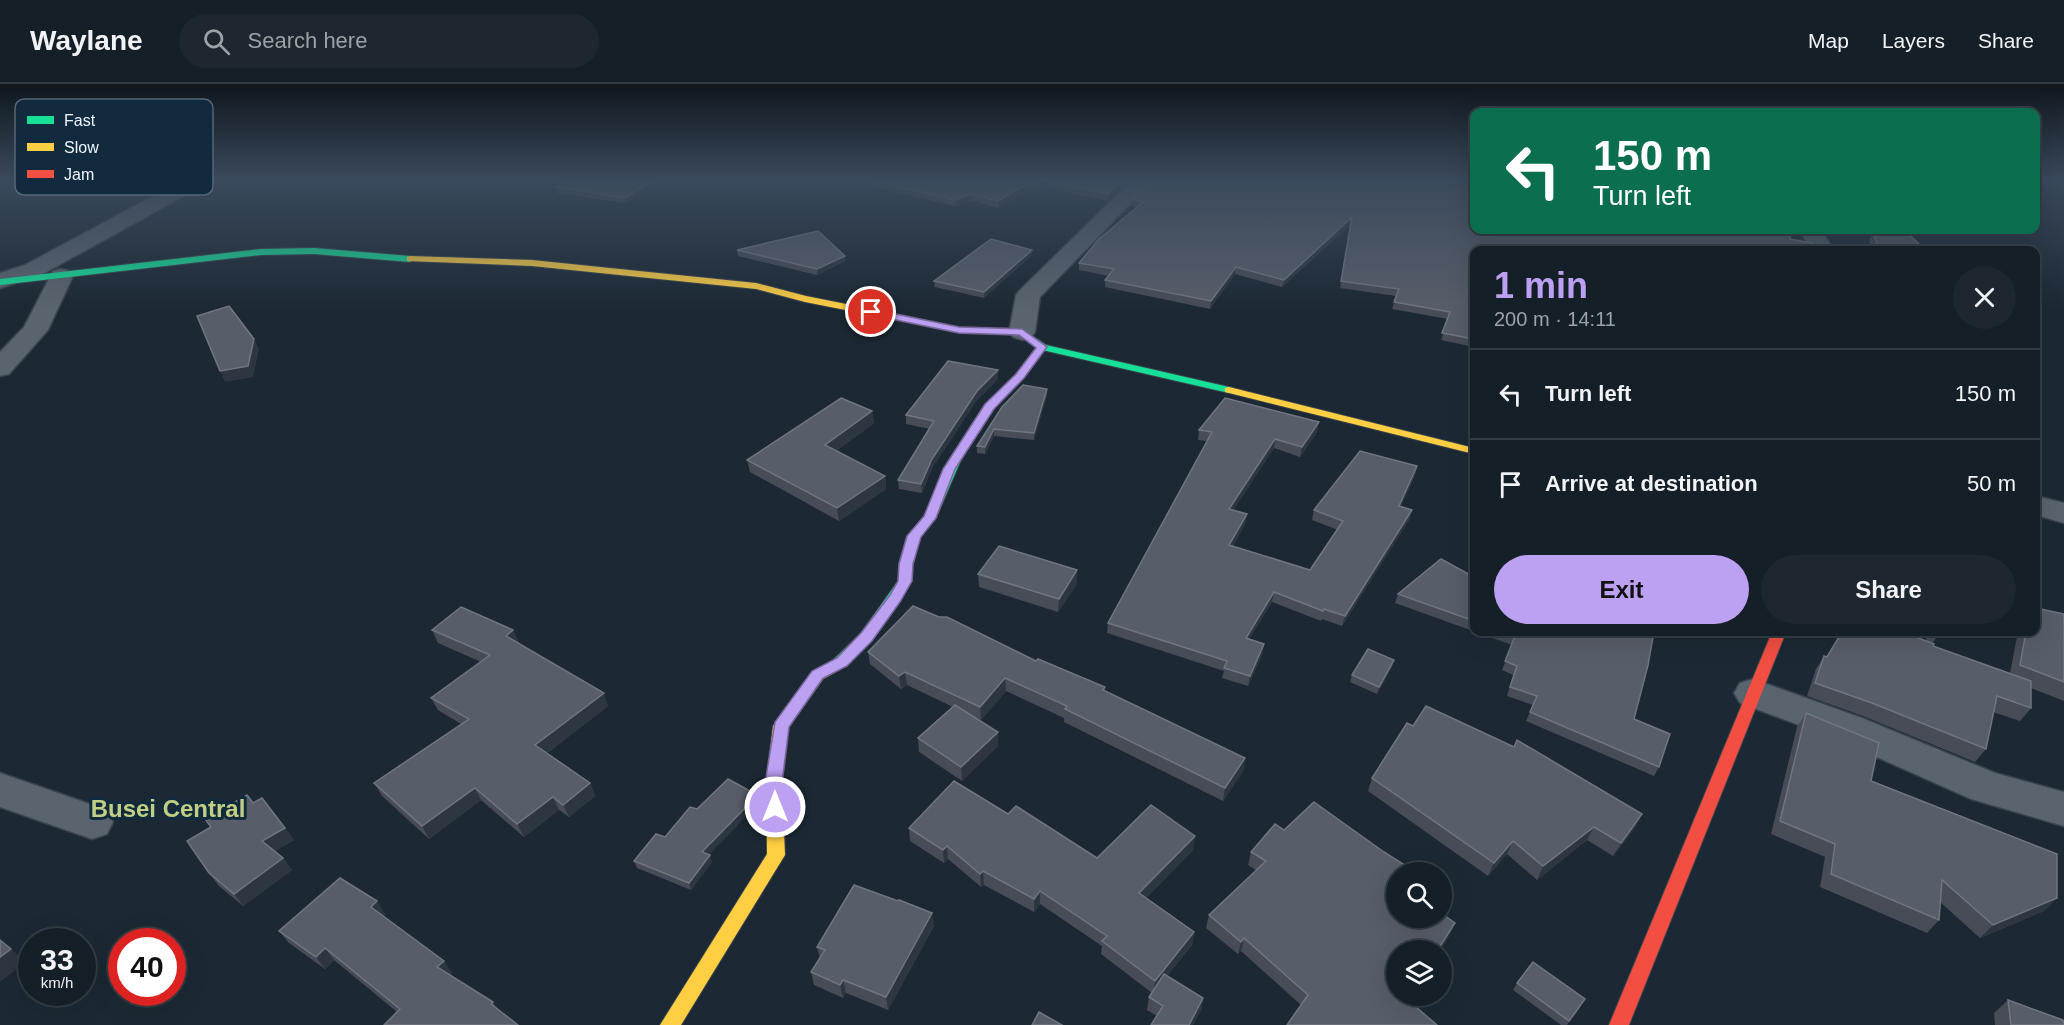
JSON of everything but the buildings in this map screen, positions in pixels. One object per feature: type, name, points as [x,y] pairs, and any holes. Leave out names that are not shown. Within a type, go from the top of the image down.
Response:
[{"type":"street","points":[[0,282],[33,270],[121,222]]},
{"type":"street","points":[[1022,332],[1028,296],[1101,222]]},
{"type":"street","points":[[0,282],[261,252],[314,251],[389,258],[532,263],[756,286],[805,299],[959,330],[1022,332],[1042,347],[1295,405],[1470,450]]},
{"type":"street","points":[[0,368],[35,330],[62,276]]},
{"type":"street","points":[[670,1025],[776,855],[774,783],[781,726],[818,675],[842,662],[866,637],[895,598],[905,581],[906,564],[914,536],[930,518],[949,469],[989,406],[1020,376],[1042,347]]},
{"type":"street","points":[[2040,507],[2064,513]]},
{"type":"street","points":[[1619,1025],[1777,636]]},
{"type":"street","points":[[1753,693],[1848,728],[1986,787],[2064,809]]},
{"type":"street","points":[[0,790],[92,822]]},
{"type":"traffic: fast","points":[[0,282],[261,252],[314,251],[410,259]]},
{"type":"traffic: fast","points":[[876,313],[959,330],[1022,332],[1042,347],[1229,390]]},
{"type":"traffic: fast","points":[[836,665],[842,662],[866,637],[905,581],[906,564],[914,536],[930,518],[955,460]]},
{"type":"traffic: slow","points":[[410,259],[532,263],[756,286],[805,299],[876,313]]},
{"type":"traffic: slow","points":[[955,460],[989,407],[1020,376],[1042,347]]},
{"type":"traffic: slow","points":[[1229,390],[1470,450]]},
{"type":"traffic: slow","points":[[670,1025],[776,855],[774,783],[781,726],[818,675],[836,665]]},
{"type":"traffic: jam","points":[[1619,1025],[1777,636]]},
{"type":"district","name":"Busei Central","points":[[168,808]]},
{"type":"route","points":[[775,807],[774,783],[781,726],[818,675],[842,662],[866,637],[895,598],[905,581],[906,564],[914,536],[930,518],[949,469],[989,406],[1020,376],[1042,347],[1022,332],[959,330],[871,312]]}]
